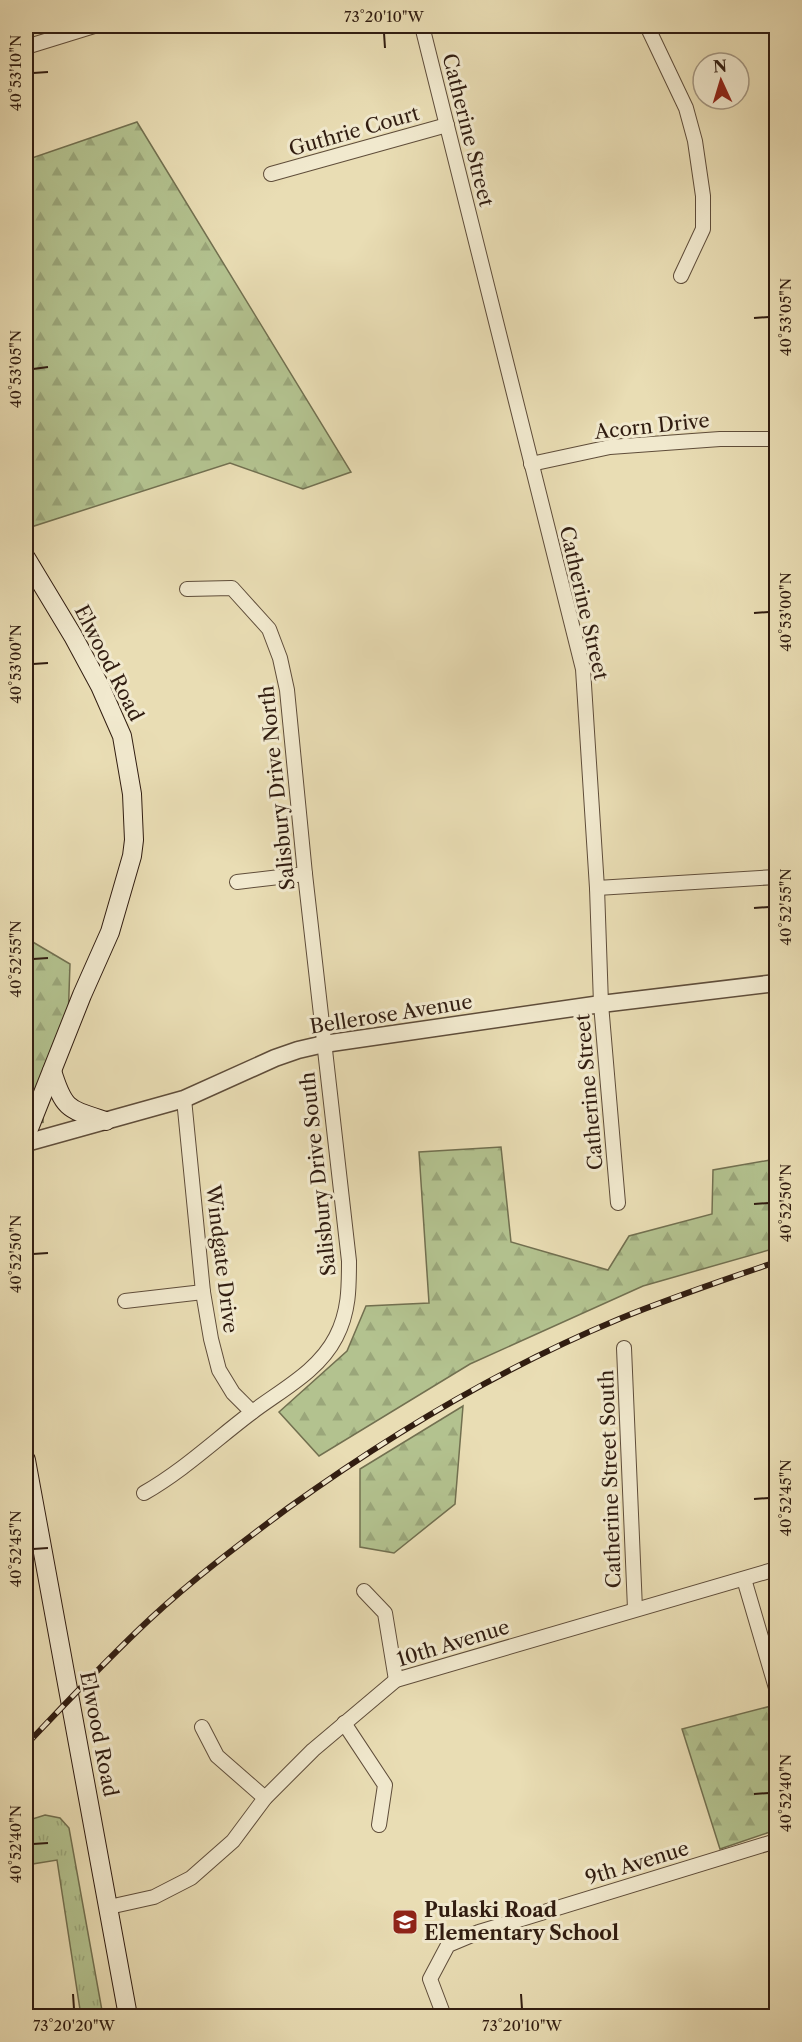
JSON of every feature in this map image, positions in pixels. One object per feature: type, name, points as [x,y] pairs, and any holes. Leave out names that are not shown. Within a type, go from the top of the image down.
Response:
[{"type":"main road","name":"Elwood Road","points":[[26,558],[73,636],[104,695],[122,736],[132,794],[134,840],[132,856],[110,932],[82,995],[26,1136]]},
{"type":"main road","points":[[52,1071],[60,1096],[74,1111],[106,1121]]},
{"type":"main road","name":"Elwood Road","points":[[26,1460],[128,2016]]},
{"type":"street","points":[[26,47],[94,26]]},
{"type":"street","name":"Catherine Street","points":[[422,26],[583,669],[597,888],[601,1004],[618,1203]]},
{"type":"street","points":[[647,26],[686,108],[695,141],[703,196],[703,229],[681,276]]},
{"type":"street","name":"Guthrie Court","points":[[271,174],[447,125]]},
{"type":"street","name":"Acorn Drive","points":[[531,464],[610,447],[720,439],[775,440]]},
{"type":"street","name":"Salisbury Drive North","points":[[187,589],[232,588],[269,629],[280,658],[287,690],[324,1044]]},
{"type":"street","points":[[237,882],[305,874]]},
{"type":"street","points":[[597,888],[777,877]]},
{"type":"street","name":"Bellerose Avenue","points":[[26,1143],[184,1099],[275,1059],[298,1050],[324,1044],[601,1004],[777,983]]},
{"type":"street","name":"Salisbury Drive South","points":[[144,1493],[172,1477],[252,1412],[291,1386],[323,1357],[335,1339],[346,1315],[349,1261],[324,1044]]},
{"type":"street","name":"Windgate Drive","points":[[184,1099],[203,1292],[211,1340],[219,1370],[233,1393],[252,1412]]},
{"type":"street","points":[[124,1301],[203,1292]]},
{"type":"street","name":"Catherine Street South","points":[[624,1348],[635,1609]]},
{"type":"street","name":"10th Avenue","points":[[109,1907],[154,1897],[191,1878],[232,1841],[265,1798],[313,1750],[396,1680],[777,1569]]},
{"type":"street","points":[[744,1579],[777,1688]]},
{"type":"street","points":[[364,1591],[385,1613],[396,1680]]},
{"type":"street","points":[[344,1723],[385,1785],[379,1825]]},
{"type":"street","points":[[202,1727],[218,1756],[265,1798]]},
{"type":"street","name":"9th Avenue","points":[[444,2016],[430,1979],[448,1945],[479,1932],[777,1841]]},
{"type":"green space","points":[[137,122],[351,472],[303,489],[230,463],[31,527],[26,518],[26,160]]},
{"type":"green space","points":[[26,938],[70,964],[67,1050],[43,1091],[43,1123],[26,1092]]},
{"type":"green space","points":[[501,1147],[511,1242],[608,1270],[629,1236],[712,1214],[713,1170],[776,1159],[776,1248],[643,1286],[470,1364],[319,1456],[279,1412],[347,1351],[366,1306],[429,1303],[419,1152]]},
{"type":"green space","points":[[463,1406],[455,1504],[394,1553],[360,1547],[360,1469]]},
{"type":"green space","points":[[775,1705],[776,1830],[720,1849],[682,1729]]},
{"type":"green space","points":[[45,1815],[60,1818],[69,1828],[103,2016],[81,2016],[57,1860],[26,1865],[26,1821]]},
{"type":"railway","points":[[26,1745],[118,1650],[183,1590],[288,1508],[367,1454],[448,1404],[575,1338],[716,1282],[776,1262]]},
{"type":"place","name":"Pulaski Road Elementary School","points":[[405,1922]]}]
